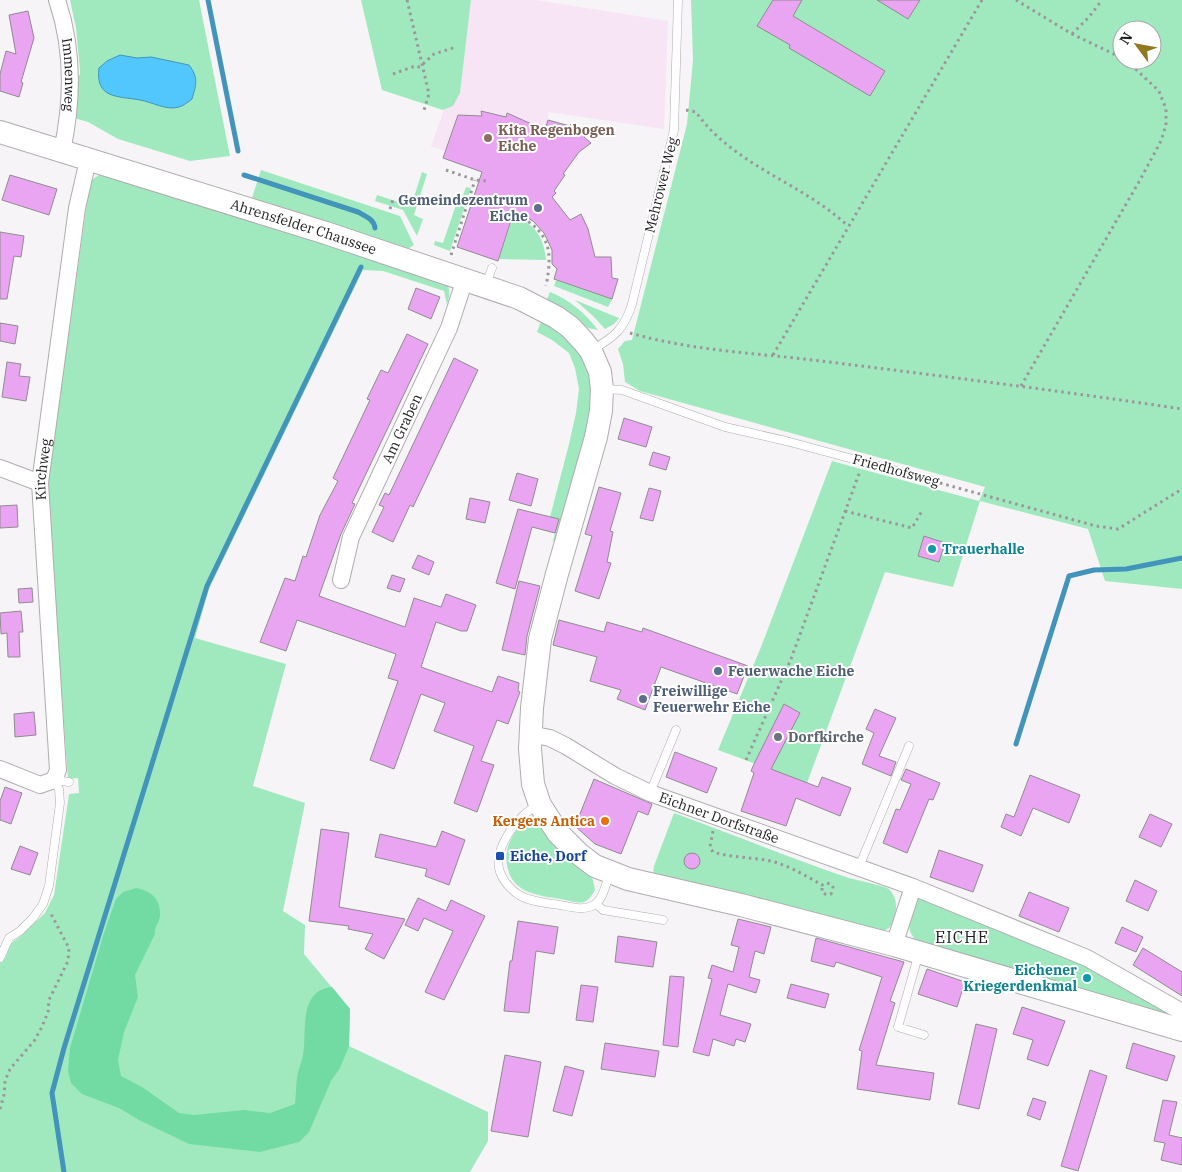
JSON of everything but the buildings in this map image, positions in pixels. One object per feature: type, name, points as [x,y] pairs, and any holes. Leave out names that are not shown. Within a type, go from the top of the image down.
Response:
[{"type":"main road","name":"Ahrensfelder Chaussee","points":[[0,132],[316,230],[481,278],[556,317],[570,327],[591,351]]},
{"type":"main road","points":[[591,351],[600,372],[602,389],[601,412],[596,437],[551,596],[539,648],[530,734],[530,762],[533,784],[540,805],[550,824],[566,842],[595,866],[628,879],[741,905],[894,945],[1182,1030]]},
{"type":"street","name":"Immenweg","points":[[57,0],[66,31],[71,78],[69,121],[62,151]]},
{"type":"street","name":"Kirchweg","points":[[61,781],[58,770],[40,482],[77,208],[88,160]]},
{"type":"street","name":"Am Graben","points":[[341,580],[351,537],[449,328],[481,278]]},
{"type":"street","points":[[0,468],[40,482]]},
{"type":"street","name":"Eichner Dorfstraße","points":[[530,734],[550,738],[615,776],[650,793],[993,914],[1087,958],[1182,1012]]},
{"type":"street","points":[[0,769],[40,785],[61,781]]},
{"type":"street","points":[[894,945],[909,883]]},
{"type":"lane","name":"Mehrower Weg","points":[[591,351],[620,330],[628,318],[632,304],[674,130],[678,0]]},
{"type":"lane","name":"Friedhofsweg","points":[[602,389],[622,390],[725,427],[931,480]]},
{"type":"lane","points":[[650,793],[676,730]]},
{"type":"lane","points":[[859,867],[909,746]]},
{"type":"lane","points":[[0,958],[9,938],[27,925],[43,904],[49,886],[60,803],[59,789],[61,781]]},
{"type":"lane","points":[[540,805],[531,808],[521,816],[507,835],[498,861],[500,872],[508,886],[519,895],[532,900],[585,908],[596,904],[602,895],[610,873]]},
{"type":"lane","points":[[596,904],[603,910],[663,920]]},
{"type":"lane","points":[[920,953],[898,1027],[924,1035]]},
{"type":"path","points":[[407,0],[429,94],[424,110]]},
{"type":"path","points":[[773,354],[982,0]]},
{"type":"path","points":[[1016,0],[1072,34],[1112,53]]},
{"type":"path","points":[[1072,34],[1102,0]]},
{"type":"path","points":[[423,67],[434,54],[456,47]]},
{"type":"path","points":[[393,74],[415,66],[423,67]]},
{"type":"path","points":[[1021,386],[1161,141],[1166,125],[1166,109],[1159,91],[1137,70]]},
{"type":"path","points":[[676,109],[696,112],[707,128],[726,144],[753,164],[819,203],[848,226]]},
{"type":"path","points":[[446,170],[475,180],[488,181]]},
{"type":"path","points":[[451,255],[475,180]]},
{"type":"path","points":[[390,209],[393,199]]},
{"type":"path","points":[[517,214],[532,222],[544,236],[550,261],[546,286]]},
{"type":"path","points":[[620,330],[644,337],[708,349],[773,354],[1182,409]]},
{"type":"path","points":[[746,760],[791,659],[864,462]]},
{"type":"path","name":"Friedhofsweg","points":[[931,480],[1096,526],[1118,528],[1182,488]]},
{"type":"path","points":[[846,511],[912,528],[922,511]]},
{"type":"path","points":[[718,817],[710,840],[710,847],[713,852],[726,856],[782,864],[822,885]]},
{"type":"path","points":[[0,1109],[5,1081],[10,1069],[34,1041],[42,1027],[48,1012],[49,1000],[68,961],[69,948],[64,936],[43,904]]},
{"type":"shaded area","name":"Kita Regenbogen Eiche","points":[[471,0],[536,0],[668,21],[664,129],[548,112],[548,120],[498,260],[457,247],[476,190],[486,194],[492,176],[443,158],[445,151],[431,146],[444,110],[460,93]]},
{"type":"green space","points":[[70,0],[199,0],[230,156],[190,161],[118,139],[88,122],[74,118],[77,76],[80,75],[80,70],[76,28]]},
{"type":"green space","points":[[361,0],[471,0],[460,93],[453,106],[443,110],[382,90]]},
{"type":"green space","points":[[691,0],[1182,0],[1182,589],[1105,581],[1088,529],[980,501],[953,587],[885,572],[807,783],[718,750],[761,647],[832,461],[979,501],[985,487],[640,391],[625,382],[623,364],[618,349],[625,341],[632,340],[687,124],[693,60]],"holes":[[[924,537],[945,543],[939,562],[918,556]]]},
{"type":"green space","points":[[261,170],[400,216],[414,245],[406,250],[251,201]]},
{"type":"green space","points":[[422,172],[427,174],[414,215],[423,219],[417,236],[403,210],[375,201],[377,195],[411,206]]},
{"type":"green space","points":[[105,174],[365,255],[447,284],[449,294],[447,305],[444,291],[383,271],[363,270],[209,589],[195,638],[286,664],[253,786],[305,803],[283,911],[305,925],[304,954],[350,1009],[349,1046],[488,1112],[488,1141],[470,1172],[0,1172],[0,958],[5,959],[10,944],[45,913],[54,895],[69,794],[79,793],[78,778],[68,779],[47,489],[90,181],[99,175]]},
{"type":"green space","points":[[466,187],[471,188],[450,251],[434,245],[435,241],[443,243],[457,202],[461,194],[463,195]]},
{"type":"green space","points":[[513,216],[533,227],[537,232],[543,245],[546,260],[499,259]]},
{"type":"green space","points":[[556,280],[612,299],[608,307],[554,286]]},
{"type":"green space","points":[[550,292],[577,308],[598,330],[588,328],[547,299]]},
{"type":"green space","points":[[575,300],[619,318],[614,324],[605,329]]},
{"type":"green space","points":[[542,319],[566,338],[581,355],[589,374],[591,388],[591,403],[586,434],[558,542],[553,542],[558,519],[550,517],[569,444],[579,389],[575,368],[569,353],[552,340],[537,332]]},
{"type":"green space","points":[[674,813],[849,878],[889,889],[894,895],[896,902],[896,913],[893,923],[888,929],[880,932],[653,874],[654,866]]},
{"type":"green space","points":[[529,820],[536,822],[559,851],[575,865],[590,874],[595,890],[587,900],[579,903],[536,895],[515,883],[506,862],[507,850],[516,830]]},
{"type":"green space","points":[[136,888],[146,891],[157,900],[160,915],[155,934],[135,975],[138,997],[124,1032],[118,1060],[121,1076],[142,1087],[179,1113],[194,1115],[244,1110],[270,1113],[295,1104],[297,1077],[303,1055],[306,1014],[309,1004],[321,990],[332,987],[350,1009],[349,1046],[340,1068],[331,1081],[309,1132],[299,1142],[260,1152],[189,1144],[139,1120],[119,1108],[82,1094],[71,1083],[68,1071],[70,1048],[104,933],[116,899],[123,892]]},
{"type":"green space","points":[[920,897],[1098,971],[1177,1017],[916,941],[910,931],[909,922],[913,908]]},
{"type":"water","points":[[120,55],[137,58],[151,57],[189,65],[196,82],[192,99],[186,104],[170,108],[116,96],[104,91],[99,78],[99,68],[107,61]]},
{"type":"waterway","points":[[208,0],[238,151]]},
{"type":"waterway","points":[[244,175],[358,212],[371,220],[375,228]]},
{"type":"waterway","points":[[64,1172],[52,1093],[64,1048],[207,586],[361,267]]},
{"type":"waterway","points":[[1016,744],[1069,576],[1094,570],[1126,569],[1182,558]]},
{"type":"place","name":"Kita Regenbogen Eiche","points":[[488,138]]},
{"type":"place","name":"Gemeindezentrum Eiche","points":[[538,208]]},
{"type":"place","name":"Trauerhalle","points":[[932,549]]},
{"type":"place","name":"Feuerwache Eiche","points":[[718,671]]},
{"type":"place","name":"Freiwillige Feuerwehr Eiche","points":[[643,699]]},
{"type":"place","name":"Dorfkirche","points":[[778,737]]},
{"type":"place","name":"Kergers Antica","points":[[605,821]]},
{"type":"place","name":"Eiche, Dorf","points":[[500,856]]},
{"type":"place","name":"Eichener Kriegerdenkmal","points":[[1087,978]]},
{"type":"district","name":"EICHE","points":[[962,937]]}]
